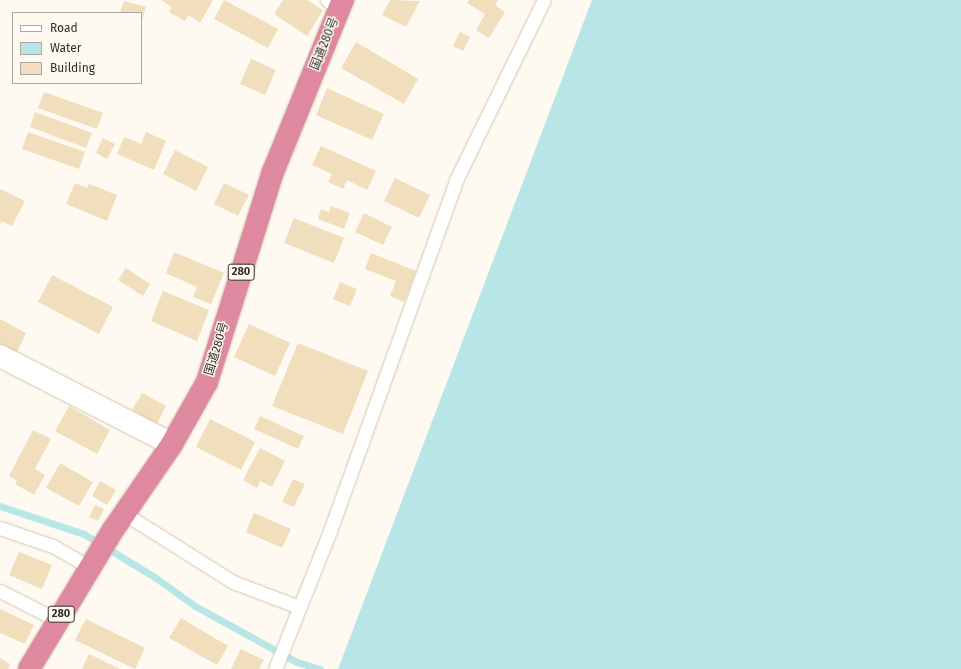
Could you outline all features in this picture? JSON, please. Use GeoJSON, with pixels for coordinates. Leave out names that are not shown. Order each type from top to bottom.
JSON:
{"type":"FeatureCollection","features":[{"type":"Feature","properties":{"kind":"highway","name":"国道280号"},"geometry":{"type":"LineString","coordinates":[[29,669],[57,620],[119,522],[172,444],[207,382],[273,172],[337,3]]}},
{"type":"Feature","properties":{"kind":"street"},"geometry":{"type":"LineString","coordinates":[[0,356],[172,444]]}},
{"type":"Feature","properties":{"kind":"lane"},"geometry":{"type":"LineString","coordinates":[[275,668],[330,531],[457,178],[544,0]]}},
{"type":"Feature","properties":{"kind":"lane"},"geometry":{"type":"LineString","coordinates":[[119,522],[233,582],[299,607]]}},
{"type":"Feature","properties":{"kind":"lane"},"geometry":{"type":"LineString","coordinates":[[0,528],[53,546],[93,564]]}},
{"type":"Feature","properties":{"kind":"lane"},"geometry":{"type":"LineString","coordinates":[[0,591],[57,620]]}},
{"type":"Feature","properties":{"kind":"water"},"geometry":{"type":"Polygon","coordinates":[[[592,0],[961,0],[961,669],[338,669],[592,0]]]}},
{"type":"Feature","properties":{"kind":"building"},"geometry":{"type":"Polygon","coordinates":[[[161,0],[213,0],[200,23],[188,15],[185,21],[169,12],[172,7],[161,0]]]}},
{"type":"Feature","properties":{"kind":"building"},"geometry":{"type":"Polygon","coordinates":[[[224,0],[278,29],[268,48],[214,19],[224,0]]]}},
{"type":"Feature","properties":{"kind":"building"},"geometry":{"type":"Polygon","coordinates":[[[283,0],[307,0],[323,10],[307,36],[274,14],[283,0]]]}},
{"type":"Feature","properties":{"kind":"building"},"geometry":{"type":"Polygon","coordinates":[[[390,0],[420,1],[406,27],[382,15],[390,0]]]}},
{"type":"Feature","properties":{"kind":"building"},"geometry":{"type":"Polygon","coordinates":[[[469,0],[498,0],[495,5],[505,12],[489,38],[476,30],[485,14],[467,3],[469,0]]]}},
{"type":"Feature","properties":{"kind":"building"},"geometry":{"type":"Polygon","coordinates":[[[124,1],[146,7],[142,20],[142,12],[120,12],[124,1]]]}},
{"type":"Feature","properties":{"kind":"building"},"geometry":{"type":"Polygon","coordinates":[[[460,32],[470,37],[463,51],[453,46],[460,32]]]}},
{"type":"Feature","properties":{"kind":"building"},"geometry":{"type":"Polygon","coordinates":[[[356,42],[418,79],[404,104],[341,68],[356,42]]]}},
{"type":"Feature","properties":{"kind":"building"},"geometry":{"type":"Polygon","coordinates":[[[251,59],[276,70],[265,95],[240,84],[251,59]]]}},
{"type":"Feature","properties":{"kind":"building"},"geometry":{"type":"Polygon","coordinates":[[[327,88],[384,114],[372,140],[316,115],[327,88]]]}},
{"type":"Feature","properties":{"kind":"building"},"geometry":{"type":"Polygon","coordinates":[[[44,92],[103,113],[97,129],[38,108],[44,92]]]}},
{"type":"Feature","properties":{"kind":"building"},"geometry":{"type":"Polygon","coordinates":[[[35,112],[92,133],[86,148],[30,127],[35,112]]]}},
{"type":"Feature","properties":{"kind":"building"},"geometry":{"type":"Polygon","coordinates":[[[28,132],[85,152],[79,169],[22,149],[28,132]]]}},
{"type":"Feature","properties":{"kind":"building"},"geometry":{"type":"Polygon","coordinates":[[[146,132],[166,141],[154,170],[117,154],[124,137],[141,144],[146,132]]]}},
{"type":"Feature","properties":{"kind":"building"},"geometry":{"type":"Polygon","coordinates":[[[103,138],[115,144],[107,159],[96,153],[103,138]]]}},
{"type":"Feature","properties":{"kind":"building"},"geometry":{"type":"Polygon","coordinates":[[[321,146],[376,171],[367,190],[347,180],[343,189],[328,182],[332,174],[312,165],[321,146]]]}},
{"type":"Feature","properties":{"kind":"building"},"geometry":{"type":"Polygon","coordinates":[[[175,150],[208,167],[196,191],[163,174],[175,150]]]}},
{"type":"Feature","properties":{"kind":"building"},"geometry":{"type":"Polygon","coordinates":[[[395,178],[430,195],[419,218],[384,201],[395,178]]]}},
{"type":"Feature","properties":{"kind":"building"},"geometry":{"type":"Polygon","coordinates":[[[75,183],[87,188],[89,184],[117,195],[107,221],[66,204],[75,183]]]}},
{"type":"Feature","properties":{"kind":"building"},"geometry":{"type":"Polygon","coordinates":[[[224,183],[249,195],[238,216],[214,204],[224,183]]]}},
{"type":"Feature","properties":{"kind":"building"},"geometry":{"type":"Polygon","coordinates":[[[0,189],[25,201],[12,226],[2,221],[0,225],[0,189]]]}},
{"type":"Feature","properties":{"kind":"building"},"geometry":{"type":"Polygon","coordinates":[[[331,206],[350,213],[344,229],[318,219],[321,209],[329,212],[331,206]]]}},
{"type":"Feature","properties":{"kind":"building"},"geometry":{"type":"Polygon","coordinates":[[[364,213],[392,227],[383,245],[355,232],[364,213]]]}},
{"type":"Feature","properties":{"kind":"building"},"geometry":{"type":"Polygon","coordinates":[[[294,218],[344,238],[334,263],[284,243],[294,218]]]}},
{"type":"Feature","properties":{"kind":"building"},"geometry":{"type":"Polygon","coordinates":[[[174,252],[224,273],[211,304],[193,297],[197,287],[166,273],[174,252]]]}},
{"type":"Feature","properties":{"kind":"building"},"geometry":{"type":"Polygon","coordinates":[[[371,253],[416,271],[404,302],[390,296],[396,281],[365,269],[371,253]]]}},
{"type":"Feature","properties":{"kind":"building"},"geometry":{"type":"Polygon","coordinates":[[[126,268],[150,284],[143,296],[118,280],[126,268]]]}},
{"type":"Feature","properties":{"kind":"building"},"geometry":{"type":"Polygon","coordinates":[[[52,275],[113,307],[99,334],[38,302],[52,275]]]}},
{"type":"Feature","properties":{"kind":"building"},"geometry":{"type":"Polygon","coordinates":[[[340,282],[357,289],[350,306],[333,299],[340,282]]]}},
{"type":"Feature","properties":{"kind":"building"},"geometry":{"type":"Polygon","coordinates":[[[163,291],[209,310],[197,341],[151,321],[163,291]]]}},
{"type":"Feature","properties":{"kind":"building"},"geometry":{"type":"Polygon","coordinates":[[[0,319],[26,333],[16,354],[0,346],[0,319]]]}},
{"type":"Feature","properties":{"kind":"building"},"geometry":{"type":"Polygon","coordinates":[[[249,324],[290,343],[275,376],[234,357],[249,324]]]}},
{"type":"Feature","properties":{"kind":"building"},"geometry":{"type":"Polygon","coordinates":[[[298,343],[368,371],[343,434],[272,406],[298,343]]]}},
{"type":"Feature","properties":{"kind":"building"},"geometry":{"type":"Polygon","coordinates":[[[142,393],[166,406],[157,424],[132,410],[142,393]]]}},
{"type":"Feature","properties":{"kind":"building"},"geometry":{"type":"Polygon","coordinates":[[[69,406],[110,430],[97,454],[55,431],[69,406]]]}},
{"type":"Feature","properties":{"kind":"building"},"geometry":{"type":"Polygon","coordinates":[[[260,416],[304,436],[298,449],[254,429],[260,416]]]}},
{"type":"Feature","properties":{"kind":"building"},"geometry":{"type":"Polygon","coordinates":[[[210,419],[255,442],[241,470],[196,447],[210,419]]]}},
{"type":"Feature","properties":{"kind":"building"},"geometry":{"type":"Polygon","coordinates":[[[33,430],[51,439],[35,469],[45,475],[34,495],[15,484],[17,481],[9,476],[33,430]]]}},
{"type":"Feature","properties":{"kind":"building"},"geometry":{"type":"Polygon","coordinates":[[[260,448],[285,461],[272,487],[260,481],[257,488],[243,480],[260,448]]]}},
{"type":"Feature","properties":{"kind":"building"},"geometry":{"type":"Polygon","coordinates":[[[60,463],[93,482],[79,506],[46,488],[60,463]]]}},
{"type":"Feature","properties":{"kind":"building"},"geometry":{"type":"Polygon","coordinates":[[[293,479],[305,484],[294,507],[282,502],[293,479]]]}},
{"type":"Feature","properties":{"kind":"building"},"geometry":{"type":"Polygon","coordinates":[[[100,481],[116,490],[107,505],[92,496],[100,481]]]}},
{"type":"Feature","properties":{"kind":"building"},"geometry":{"type":"Polygon","coordinates":[[[95,505],[104,509],[98,521],[89,517],[95,505]]]}},
{"type":"Feature","properties":{"kind":"building"},"geometry":{"type":"Polygon","coordinates":[[[254,513],[291,529],[282,548],[246,532],[254,513]]]}},
{"type":"Feature","properties":{"kind":"building"},"geometry":{"type":"Polygon","coordinates":[[[19,552],[52,565],[42,589],[9,575],[19,552]]]}},
{"type":"Feature","properties":{"kind":"building"},"geometry":{"type":"Polygon","coordinates":[[[0,609],[34,625],[25,644],[0,633],[0,609]]]}},
{"type":"Feature","properties":{"kind":"building"},"geometry":{"type":"Polygon","coordinates":[[[181,618],[228,646],[217,665],[169,638],[181,618]]]}},
{"type":"Feature","properties":{"kind":"building"},"geometry":{"type":"Polygon","coordinates":[[[86,619],[145,648],[135,669],[75,640],[86,619]]]}},
{"type":"Feature","properties":{"kind":"building"},"geometry":{"type":"Polygon","coordinates":[[[241,649],[264,660],[259,669],[231,669],[241,649]]]}},
{"type":"Feature","properties":{"kind":"building"},"geometry":{"type":"Polygon","coordinates":[[[89,654],[120,669],[82,669],[89,654]]]}},
{"type":"Feature","properties":{"kind":"building"},"geometry":{"type":"Polygon","coordinates":[[[0,658],[10,664],[8,669],[0,669],[0,658]]]}},
{"type":"Feature","properties":{"kind":"waterway"},"geometry":{"type":"LineString","coordinates":[[0,506],[84,534],[156,578],[195,606],[297,662],[320,669]]}}]}
